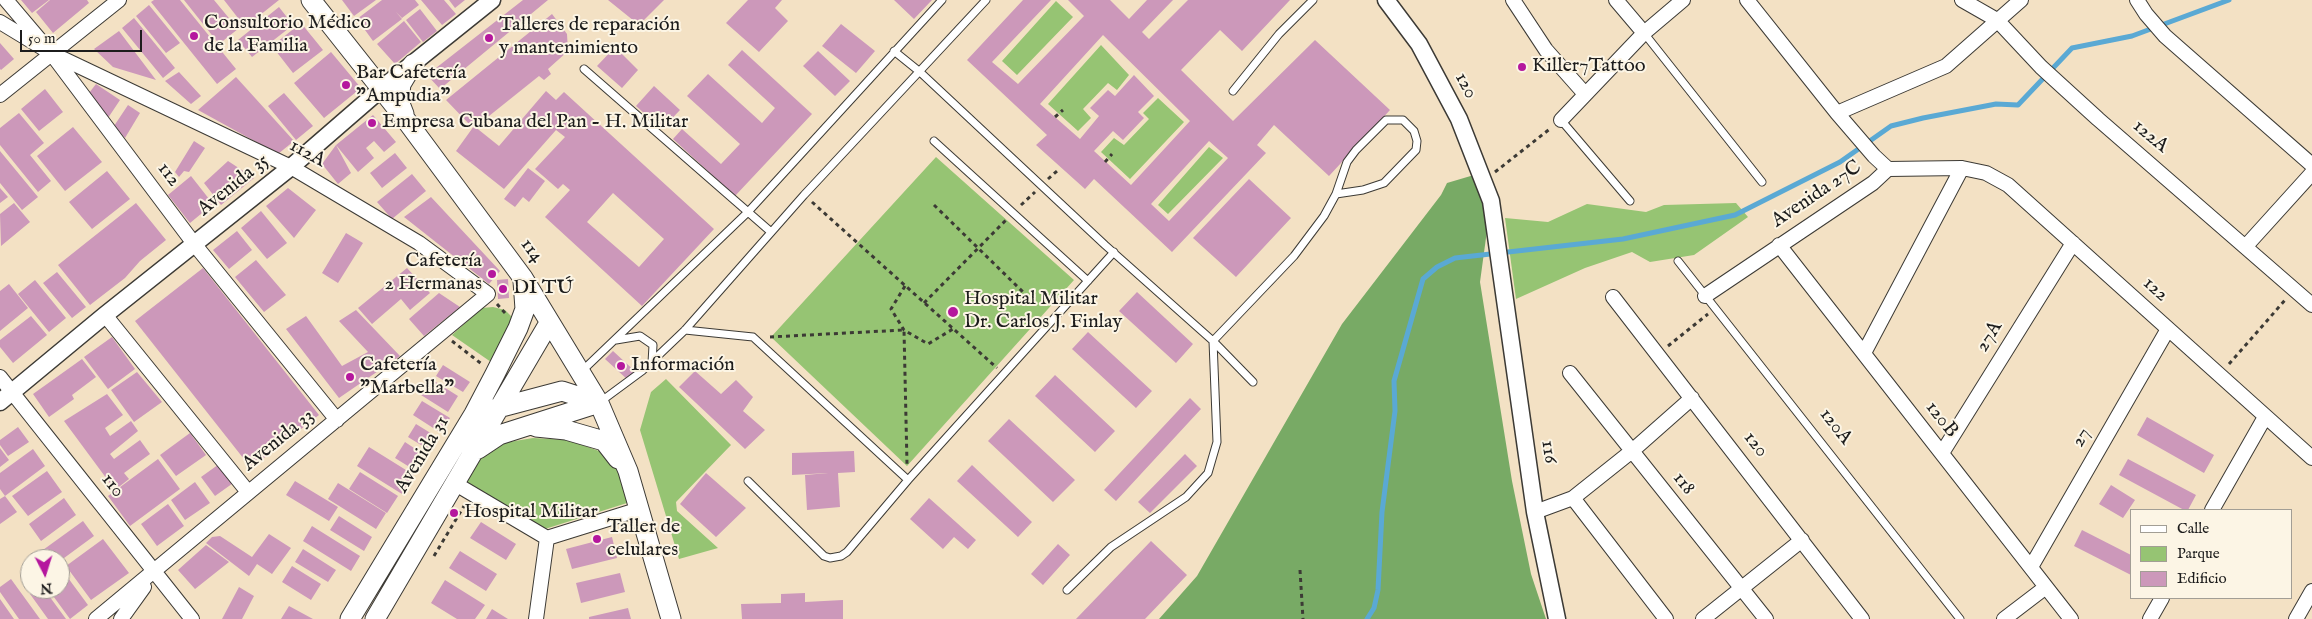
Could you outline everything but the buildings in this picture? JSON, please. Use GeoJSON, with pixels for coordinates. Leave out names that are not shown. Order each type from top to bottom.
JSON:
{"type":"FeatureCollection","features":[{"type":"Feature","properties":{"kind":"main road","name":"114"},"geometry":{"type":"LineString","coordinates":[[311,0],[406,120],[523,278],[600,403],[628,471],[671,619]]}},
{"type":"Feature","properties":{"kind":"main road"},"geometry":{"type":"LineString","coordinates":[[406,120],[399,101],[401,84],[413,64]]}},
{"type":"Feature","properties":{"kind":"main road","name":"Avenida 31"},"geometry":{"type":"LineString","coordinates":[[350,619],[474,414],[495,374],[518,328],[525,309],[523,278]]}},
{"type":"Feature","properties":{"kind":"main road","name":"Avenida 31"},"geometry":{"type":"LineString","coordinates":[[375,619],[549,323]]}},
{"type":"Feature","properties":{"kind":"main road"},"geometry":{"type":"LineString","coordinates":[[474,414],[562,391],[581,372]]}},
{"type":"Feature","properties":{"kind":"main road"},"geometry":{"type":"LineString","coordinates":[[562,391],[600,403]]}},
{"type":"Feature","properties":{"kind":"main road"},"geometry":{"type":"LineString","coordinates":[[475,451],[499,435],[600,403]]}},
{"type":"Feature","properties":{"kind":"main road"},"geometry":{"type":"LineString","coordinates":[[527,427],[566,430],[604,441],[628,471]]}},
{"type":"Feature","properties":{"kind":"street","name":"112"},"geometry":{"type":"LineString","coordinates":[[6,0],[51,53],[195,245],[337,420]]}},
{"type":"Feature","properties":{"kind":"street"},"geometry":{"type":"LineString","coordinates":[[0,95],[119,0]]}},
{"type":"Feature","properties":{"kind":"street","name":"Avenida 35"},"geometry":{"type":"LineString","coordinates":[[6,397],[105,315],[291,167],[381,88],[492,0]]}},
{"type":"Feature","properties":{"kind":"street","name":"120"},"geometry":{"type":"LineString","coordinates":[[1386,0],[1419,44],[1459,119],[1491,200]]}},
{"type":"Feature","properties":{"kind":"street"},"geometry":{"type":"LineString","coordinates":[[1513,0],[1546,50],[1585,94]]}},
{"type":"Feature","properties":{"kind":"street"},"geometry":{"type":"LineString","coordinates":[[1616,0],[1644,33]]}},
{"type":"Feature","properties":{"kind":"street"},"geometry":{"type":"LineString","coordinates":[[1561,120],[1644,33],[1683,0]]}},
{"type":"Feature","properties":{"kind":"street"},"geometry":{"type":"LineString","coordinates":[[1747,0],[1837,113],[1874,156],[1888,168]]}},
{"type":"Feature","properties":{"kind":"street","name":"122A"},"geometry":{"type":"LineString","coordinates":[[1962,0],[1997,20],[2041,67],[2098,119],[2312,305]]}},
{"type":"Feature","properties":{"kind":"street"},"geometry":{"type":"LineString","coordinates":[[1837,113],[1946,66],[2021,0]]}},
{"type":"Feature","properties":{"kind":"street"},"geometry":{"type":"LineString","coordinates":[[2137,0],[2165,36],[2312,164]]}},
{"type":"Feature","properties":{"kind":"street","name":"112A"},"geometry":{"type":"LineString","coordinates":[[0,22],[51,53],[291,167],[419,242],[488,294]]}},
{"type":"Feature","properties":{"kind":"street","name":"Avenida 27C"},"geometry":{"type":"LineString","coordinates":[[1705,296],[1872,183],[1888,168],[1962,168]]}},
{"type":"Feature","properties":{"kind":"street"},"geometry":{"type":"LineString","coordinates":[[1864,353],[1962,168]]}},
{"type":"Feature","properties":{"kind":"street","name":"122"},"geometry":{"type":"LineString","coordinates":[[1962,168],[1986,172],[2008,184],[2312,458]]}},
{"type":"Feature","properties":{"kind":"street"},"geometry":{"type":"LineString","coordinates":[[2246,246],[2312,173]]}},
{"type":"Feature","properties":{"kind":"street","name":"116"},"geometry":{"type":"LineString","coordinates":[[1491,200],[1535,512],[1557,619]]}},
{"type":"Feature","properties":{"kind":"street","name":"27A"},"geometry":{"type":"LineString","coordinates":[[1942,453],[2073,243]]}},
{"type":"Feature","properties":{"kind":"street","name":"120B"},"geometry":{"type":"LineString","coordinates":[[1779,245],[2071,619]]}},
{"type":"Feature","properties":{"kind":"street","name":"Avenida 33"},"geometry":{"type":"LineString","coordinates":[[96,619],[488,294]]}},
{"type":"Feature","properties":{"kind":"street","name":"120"},"geometry":{"type":"LineString","coordinates":[[1613,297],[1862,619]]}},
{"type":"Feature","properties":{"kind":"street"},"geometry":{"type":"LineString","coordinates":[[105,315],[248,492]]}},
{"type":"Feature","properties":{"kind":"street","name":"27"},"geometry":{"type":"LineString","coordinates":[[2031,567],[2168,329]]}},
{"type":"Feature","properties":{"kind":"street","name":"118"},"geometry":{"type":"LineString","coordinates":[[1570,373],[1766,619]]}},
{"type":"Feature","properties":{"kind":"street","name":"110"},"geometry":{"type":"LineString","coordinates":[[0,377],[6,397],[192,619]]}},
{"type":"Feature","properties":{"kind":"street"},"geometry":{"type":"LineString","coordinates":[[1535,512],[1573,498],[1632,451],[1692,398]]}},
{"type":"Feature","properties":{"kind":"street"},"geometry":{"type":"LineString","coordinates":[[2213,509],[2265,417]]}},
{"type":"Feature","properties":{"kind":"street"},"geometry":{"type":"LineString","coordinates":[[454,483],[547,538],[640,509]]}},
{"type":"Feature","properties":{"kind":"street"},"geometry":{"type":"LineString","coordinates":[[1573,498],[1666,619]]}},
{"type":"Feature","properties":{"kind":"street"},"geometry":{"type":"LineString","coordinates":[[536,619],[547,538]]}},
{"type":"Feature","properties":{"kind":"street"},"geometry":{"type":"LineString","coordinates":[[1703,619],[1802,540]]}},
{"type":"Feature","properties":{"kind":"street"},"geometry":{"type":"LineString","coordinates":[[121,619],[154,572]]}},
{"type":"Feature","properties":{"kind":"street"},"geometry":{"type":"LineString","coordinates":[[2004,619],[2046,586]]}},
{"type":"Feature","properties":{"kind":"street"},"geometry":{"type":"LineString","coordinates":[[2296,619],[2312,591]]}},
{"type":"Feature","properties":{"kind":"street"},"geometry":{"type":"LineString","coordinates":[[2150,619],[2161,599]]}},
{"type":"Feature","properties":{"kind":"lane"},"geometry":{"type":"LineString","coordinates":[[581,372],[748,212],[942,0]]}},
{"type":"Feature","properties":{"kind":"lane"},"geometry":{"type":"LineString","coordinates":[[600,403],[652,363],[685,330],[804,195],[986,0]]}},
{"type":"Feature","properties":{"kind":"lane"},"geometry":{"type":"LineString","coordinates":[[1233,91],[1279,34],[1313,0]]}},
{"type":"Feature","properties":{"kind":"lane"},"geometry":{"type":"LineString","coordinates":[[1644,33],[1762,182]]}},
{"type":"Feature","properties":{"kind":"lane"},"geometry":{"type":"LineString","coordinates":[[894,51],[920,72],[1213,341],[1253,382]]}},
{"type":"Feature","properties":{"kind":"lane"},"geometry":{"type":"LineString","coordinates":[[584,70],[771,232]]}},
{"type":"Feature","properties":{"kind":"lane"},"geometry":{"type":"LineString","coordinates":[[1067,590],[1111,547],[1186,497],[1208,473],[1216,442],[1213,341],[1294,256],[1324,216],[1336,194],[1347,162],[1356,150],[1386,120],[1403,120],[1414,131],[1417,141],[1416,150],[1384,183],[1363,190],[1336,194]]}},
{"type":"Feature","properties":{"kind":"lane"},"geometry":{"type":"LineString","coordinates":[[1561,120],[1630,201]]}},
{"type":"Feature","properties":{"kind":"lane"},"geometry":{"type":"LineString","coordinates":[[934,141],[1088,280]]}},
{"type":"Feature","properties":{"kind":"lane"},"geometry":{"type":"LineString","coordinates":[[748,481],[824,556],[830,558],[841,556],[847,552],[1002,373],[1114,252]]}},
{"type":"Feature","properties":{"kind":"lane","name":"120A"},"geometry":{"type":"LineString","coordinates":[[1678,261],[1960,619]]}},
{"type":"Feature","properties":{"kind":"lane"},"geometry":{"type":"LineString","coordinates":[[685,330],[753,337],[908,480]]}},
{"type":"Feature","properties":{"kind":"lane"},"geometry":{"type":"LineString","coordinates":[[615,340],[640,336],[653,345],[652,363]]}},
{"type":"Feature","properties":{"kind":"path"},"geometry":{"type":"LineString","coordinates":[[1055,117],[1063,110]]}},
{"type":"Feature","properties":{"kind":"path"},"geometry":{"type":"LineString","coordinates":[[1484,180],[1561,120]]}},
{"type":"Feature","properties":{"kind":"path"},"geometry":{"type":"LineString","coordinates":[[1105,162],[1112,154]]}},
{"type":"Feature","properties":{"kind":"path"},"geometry":{"type":"LineString","coordinates":[[924,303],[1042,184]]}},
{"type":"Feature","properties":{"kind":"path"},"geometry":{"type":"LineString","coordinates":[[804,195],[1002,373]]}},
{"type":"Feature","properties":{"kind":"path"},"geometry":{"type":"LineString","coordinates":[[934,205],[1023,292]]}},
{"type":"Feature","properties":{"kind":"path"},"geometry":{"type":"LineString","coordinates":[[905,286],[891,309],[904,330],[928,344],[953,329]]}},
{"type":"Feature","properties":{"kind":"path"},"geometry":{"type":"LineString","coordinates":[[2219,376],[2294,290]]}},
{"type":"Feature","properties":{"kind":"path"},"geometry":{"type":"LineString","coordinates":[[488,294],[518,328]]}},
{"type":"Feature","properties":{"kind":"path"},"geometry":{"type":"LineString","coordinates":[[1658,355],[1716,308]]}},
{"type":"Feature","properties":{"kind":"path"},"geometry":{"type":"LineString","coordinates":[[753,337],[904,330]]}},
{"type":"Feature","properties":{"kind":"path"},"geometry":{"type":"LineString","coordinates":[[904,330],[908,480]]}},
{"type":"Feature","properties":{"kind":"path"},"geometry":{"type":"LineString","coordinates":[[442,332],[495,374]]}},
{"type":"Feature","properties":{"kind":"path"},"geometry":{"type":"LineString","coordinates":[[1300,570],[1303,619]]}},
{"type":"Feature","properties":{"kind":"green space"},"geometry":{"type":"Polygon","coordinates":[[[1056,1],[1073,17],[1017,75],[1002,61],[1056,1]]]}},
{"type":"Feature","properties":{"kind":"green space"},"geometry":{"type":"Polygon","coordinates":[[[1101,45],[1129,75],[1117,90],[1108,83],[1083,109],[1091,118],[1078,131],[1048,104],[1101,45]]]}},
{"type":"Feature","properties":{"kind":"green space"},"geometry":{"type":"Polygon","coordinates":[[[1158,98],[1184,122],[1130,179],[1101,152],[1114,138],[1124,145],[1149,119],[1143,113],[1158,98]]]}},
{"type":"Feature","properties":{"kind":"green space"},"geometry":{"type":"Polygon","coordinates":[[[1209,147],[1223,158],[1168,214],[1158,205],[1209,147]]]}},
{"type":"Feature","properties":{"kind":"green space"},"geometry":{"type":"Polygon","coordinates":[[[936,157],[1074,280],[907,466],[771,337],[936,157]]]}},
{"type":"Feature","properties":{"kind":"green space"},"geometry":{"type":"Polygon","coordinates":[[[1474,175],[1491,201],[1480,282],[1512,481],[1531,574],[1546,619],[1159,619],[1197,576],[1342,324],[1441,195],[1447,183],[1474,175]]]}},
{"type":"Feature","properties":{"kind":"green space"},"geometry":{"type":"Polygon","coordinates":[[[1736,203],[1748,217],[1694,255],[1650,262],[1632,252],[1585,268],[1516,299],[1505,218],[1548,222],[1587,204],[1646,212],[1664,205],[1736,203]]]}},
{"type":"Feature","properties":{"kind":"green space"},"geometry":{"type":"Polygon","coordinates":[[[493,307],[505,310],[511,316],[512,327],[491,362],[452,335],[482,308],[493,307]]]}},
{"type":"Feature","properties":{"kind":"green space"},"geometry":{"type":"Polygon","coordinates":[[[666,379],[731,445],[676,502],[677,511],[718,548],[679,559],[640,430],[651,392],[666,379]]]}},
{"type":"Feature","properties":{"kind":"green space"},"geometry":{"type":"Polygon","coordinates":[[[533,438],[569,440],[599,451],[619,472],[627,503],[545,529],[466,482],[480,457],[503,443],[533,438]]]}},
{"type":"Feature","properties":{"kind":"waterway"},"geometry":{"type":"LineString","coordinates":[[1367,619],[1374,608],[1378,590],[1382,512],[1395,411],[1394,381],[1423,279],[1437,267],[1455,258],[1623,239],[1735,215],[1840,162],[1891,126],[1996,104],[2018,105],[2072,48],[2132,36],[2229,0]]}},
{"type":"Feature","properties":{"kind":"place","name":"Consultorio Médico de la Familia"},"geometry":{"type":"Point","coordinates":[194,36]}},
{"type":"Feature","properties":{"kind":"place","name":"Talleres de reparación y mantenimiento"},"geometry":{"type":"Point","coordinates":[489,38]}},
{"type":"Feature","properties":{"kind":"place","name":"Killer7Tattoo"},"geometry":{"type":"Point","coordinates":[1522,67]}},
{"type":"Feature","properties":{"kind":"place","name":"Bar Cafetería \"Ampudia\""},"geometry":{"type":"Point","coordinates":[346,85]}},
{"type":"Feature","properties":{"kind":"place","name":"Empresa Cubana del Pan - H. Militar"},"geometry":{"type":"Point","coordinates":[372,123]}},
{"type":"Feature","properties":{"kind":"place","name":"Cafetería 2 Hermanas"},"geometry":{"type":"Point","coordinates":[492,274]}},
{"type":"Feature","properties":{"kind":"place","name":"DI TÚ"},"geometry":{"type":"Point","coordinates":[503,289]}},
{"type":"Feature","properties":{"kind":"place","name":"Hospital Militar Dr. Carlos J. Finlay"},"geometry":{"type":"Point","coordinates":[953,312]}},
{"type":"Feature","properties":{"kind":"place","name":"Información"},"geometry":{"type":"Point","coordinates":[621,366]}},
{"type":"Feature","properties":{"kind":"place","name":"Cafetería \"Marbella\""},"geometry":{"type":"Point","coordinates":[350,377]}},
{"type":"Feature","properties":{"kind":"place","name":"Hospital Militar"},"geometry":{"type":"Point","coordinates":[454,513]}},
{"type":"Feature","properties":{"kind":"place","name":"Taller de celulares"},"geometry":{"type":"Point","coordinates":[597,539]}}]}
